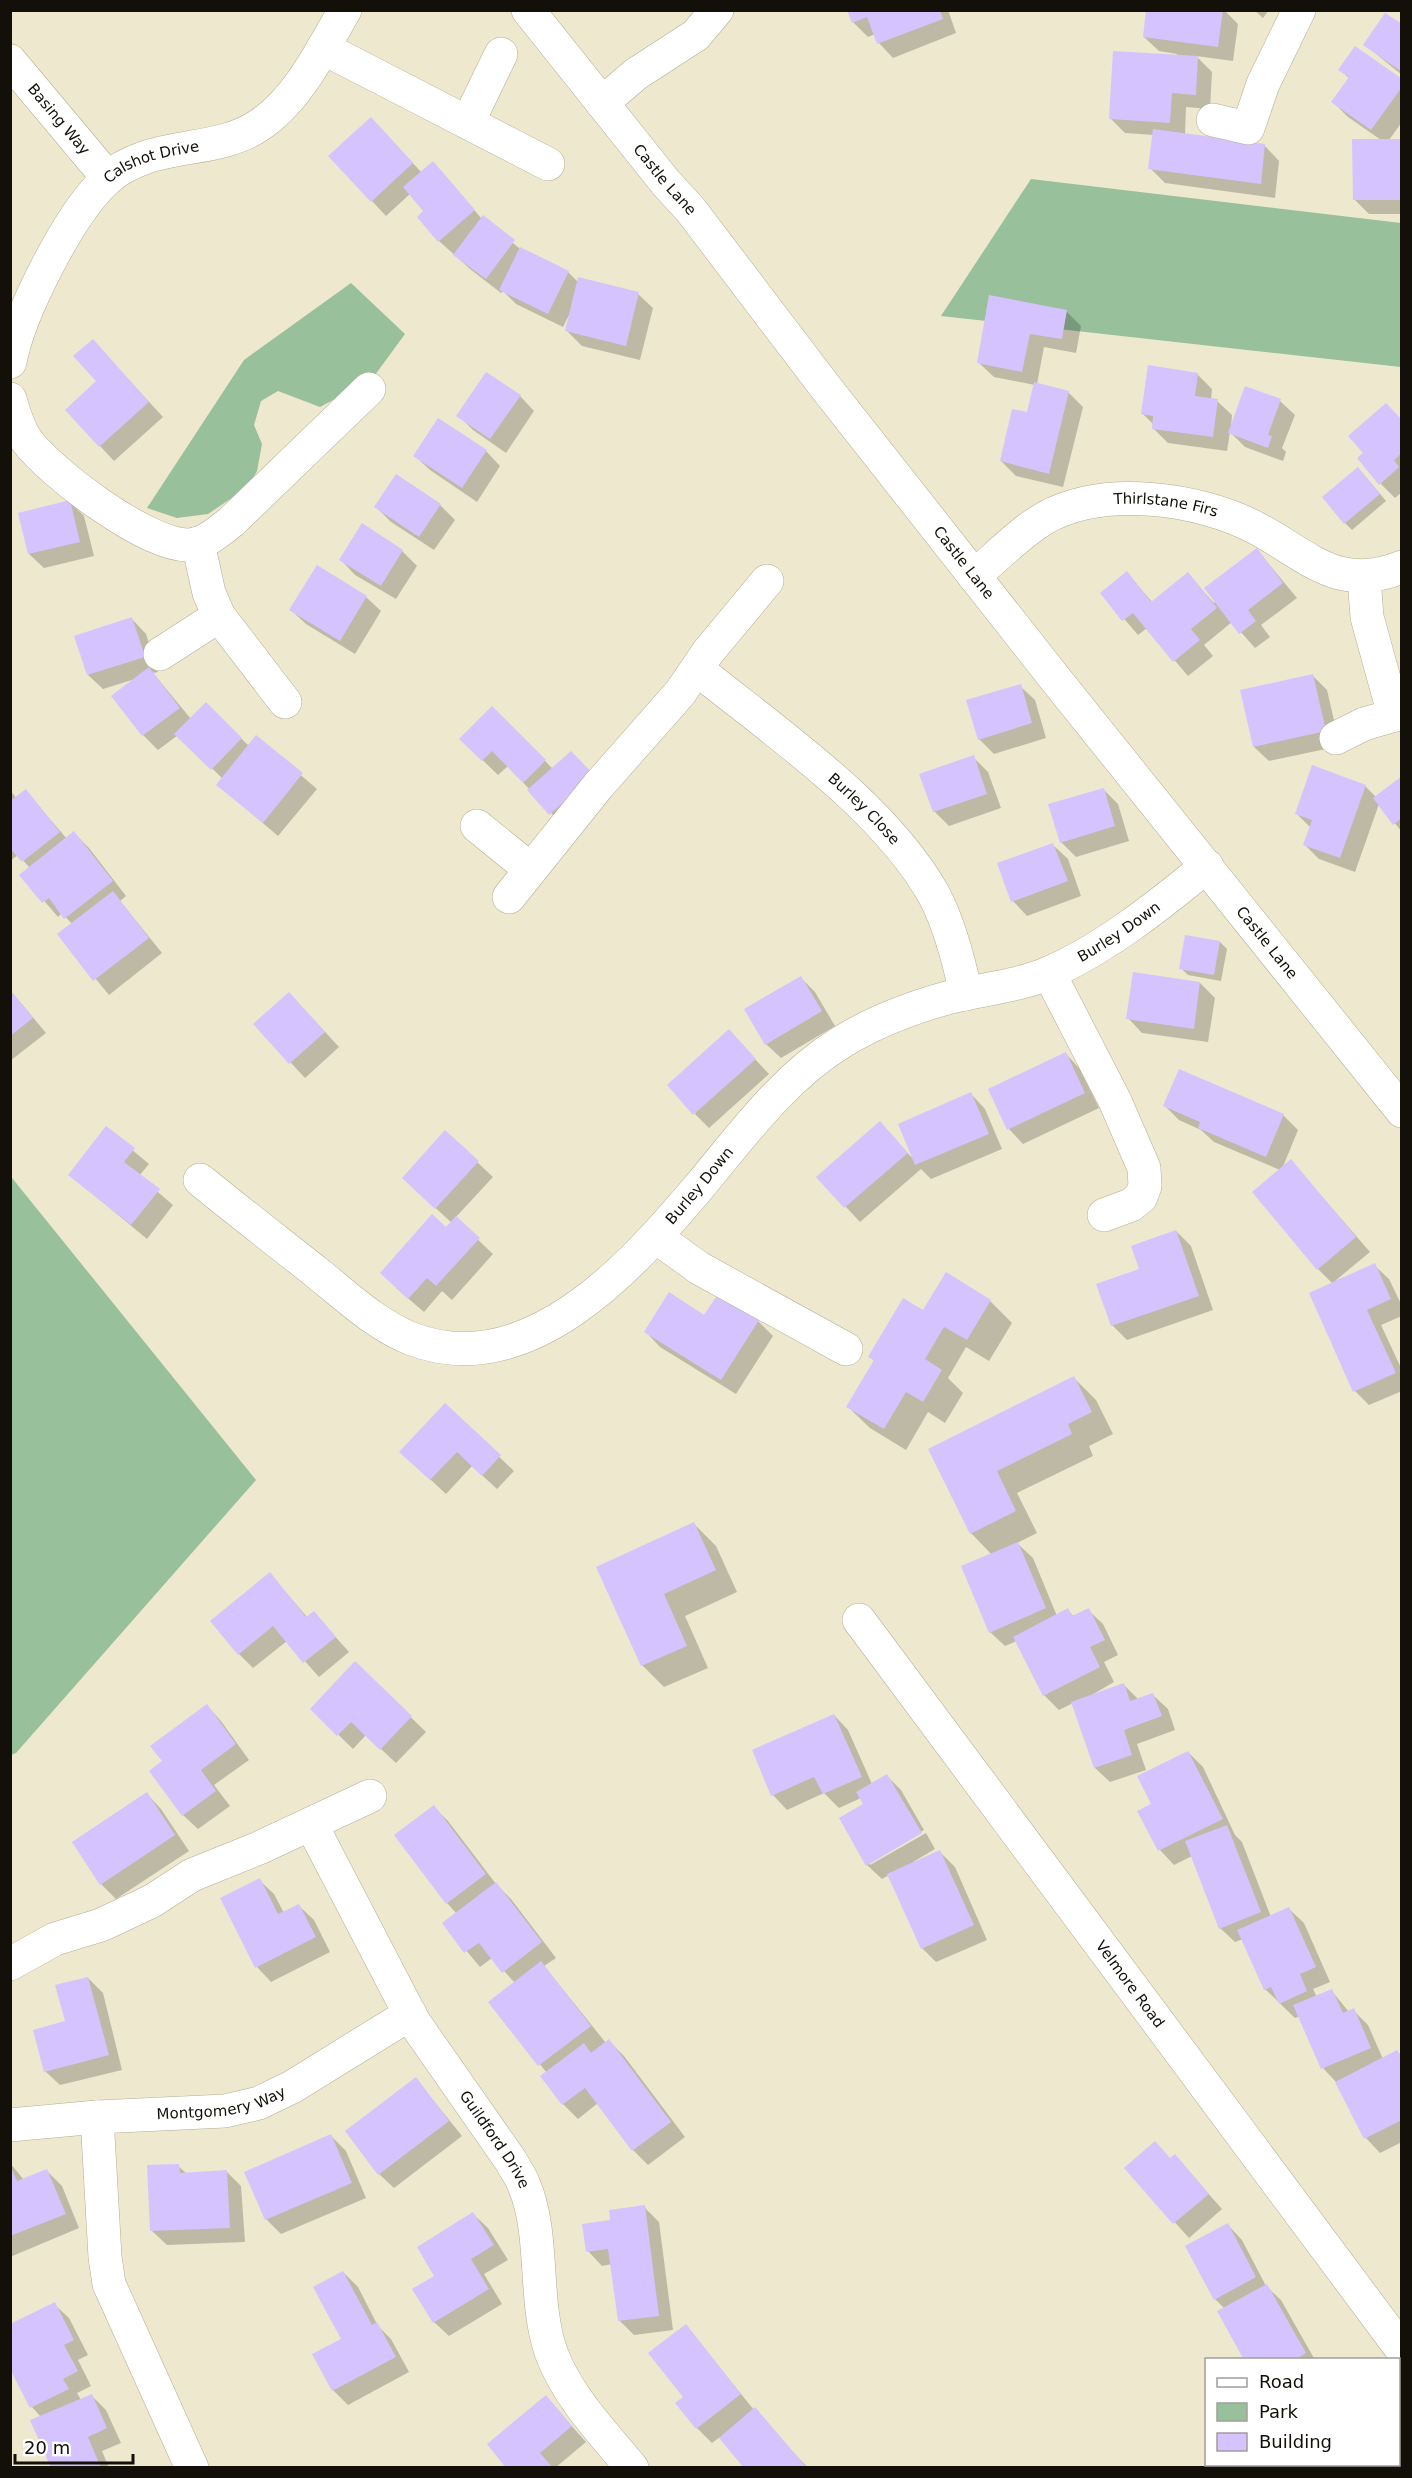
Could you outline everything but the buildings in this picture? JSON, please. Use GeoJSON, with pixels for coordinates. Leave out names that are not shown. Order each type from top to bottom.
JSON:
{"type":"FeatureCollection","features":[{"type":"Feature","properties":{"kind":"street","name":"Calshot Drive"},"geometry":{"type":"LineString","coordinates":[[10,362],[19,331],[59,247],[87,200],[123,166],[142,158],[236,137],[258,126],[294,91],[345,10]]}},
{"type":"Feature","properties":{"kind":"street","name":"Castle Lane"},"geometry":{"type":"LineString","coordinates":[[528,10],[690,209],[974,576],[1401,1111]]}},
{"type":"Feature","properties":{"kind":"street"},"geometry":{"type":"LineString","coordinates":[[602,103],[636,74],[696,35],[717,10]]}},
{"type":"Feature","properties":{"kind":"street"},"geometry":{"type":"LineString","coordinates":[[1213,120],[1248,128],[1263,84],[1299,10]]}},
{"type":"Feature","properties":{"kind":"street"},"geometry":{"type":"LineString","coordinates":[[323,48],[548,164]]}},
{"type":"Feature","properties":{"kind":"street"},"geometry":{"type":"LineString","coordinates":[[468,122],[501,54]]}},
{"type":"Feature","properties":{"kind":"street","name":"Basing Way"},"geometry":{"type":"LineString","coordinates":[[10,61],[108,178]]}},
{"type":"Feature","properties":{"kind":"street"},"geometry":{"type":"LineString","coordinates":[[14,420],[40,457],[111,511],[167,540],[188,545],[198,543],[217,533],[250,506],[369,389]]}},
{"type":"Feature","properties":{"kind":"street","name":"Thirlstane Firs"},"geometry":{"type":"LineString","coordinates":[[974,576],[1046,518],[1088,505],[1141,499],[1198,505],[1256,528],[1324,568],[1364,578]]}},
{"type":"Feature","properties":{"kind":"street"},"geometry":{"type":"LineString","coordinates":[[198,543],[209,593],[219,616],[285,702]]}},
{"type":"Feature","properties":{"kind":"street"},"geometry":{"type":"LineString","coordinates":[[1336,738],[1364,724],[1398,714],[1367,617],[1364,578],[1401,567]]}},
{"type":"Feature","properties":{"kind":"street"},"geometry":{"type":"LineString","coordinates":[[508,897],[680,693],[767,581]]}},
{"type":"Feature","properties":{"kind":"street"},"geometry":{"type":"LineString","coordinates":[[160,654],[219,616]]}},
{"type":"Feature","properties":{"kind":"street","name":"Burley Close"},"geometry":{"type":"LineString","coordinates":[[697,669],[850,795],[912,861],[934,896],[952,939],[966,994]]}},
{"type":"Feature","properties":{"kind":"street"},"geometry":{"type":"LineString","coordinates":[[477,826],[530,869]]}},
{"type":"Feature","properties":{"kind":"street","name":"Burley Down"},"geometry":{"type":"LineString","coordinates":[[200,1180],[387,1326],[410,1338],[457,1348],[507,1342],[532,1333],[600,1289],[656,1237],[770,1104],[817,1059],[867,1029],[931,1004],[1049,973],[1141,918],[1207,866]]}},
{"type":"Feature","properties":{"kind":"street"},"geometry":{"type":"LineString","coordinates":[[1049,973],[1115,1101],[1144,1168],[1145,1186],[1141,1197],[1131,1205],[1104,1215]]}},
{"type":"Feature","properties":{"kind":"street"},"geometry":{"type":"LineString","coordinates":[[656,1237],[699,1268],[846,1349]]}},
{"type":"Feature","properties":{"kind":"street","name":"Velmore Road"},"geometry":{"type":"LineString","coordinates":[[859,1620],[1401,2350]]}},
{"type":"Feature","properties":{"kind":"street"},"geometry":{"type":"LineString","coordinates":[[10,1964],[55,1939],[101,1925],[152,1901],[192,1875],[260,1848],[370,1796]]}},
{"type":"Feature","properties":{"kind":"street","name":"Guildford Drive"},"geometry":{"type":"LineString","coordinates":[[311,1824],[410,2014],[525,2185],[531,2210],[544,2321],[551,2351],[576,2398],[632,2468]]}},
{"type":"Feature","properties":{"kind":"street","name":"Montgomery Way"},"geometry":{"type":"LineString","coordinates":[[10,2125],[97,2117],[225,2111],[259,2103],[292,2087],[410,2014]]}},
{"type":"Feature","properties":{"kind":"street"},"geometry":{"type":"LineString","coordinates":[[97,2117],[105,2257],[109,2284],[192,2468]]}},
{"type":"Feature","properties":{"kind":"green space"},"geometry":{"type":"Polygon","coordinates":[[[1031,179],[1401,223],[1401,367],[941,316],[1031,179]]]}},
{"type":"Feature","properties":{"kind":"green space"},"geometry":{"type":"Polygon","coordinates":[[[351,283],[405,334],[372,379],[320,407],[278,391],[261,401],[254,425],[262,444],[257,471],[248,487],[208,514],[177,518],[147,508],[244,360],[351,283]]]}},
{"type":"Feature","properties":{"kind":"green space"},"geometry":{"type":"Polygon","coordinates":[[[12,1178],[256,1480],[16,1753],[11,1755],[12,1178]]]}}]}
